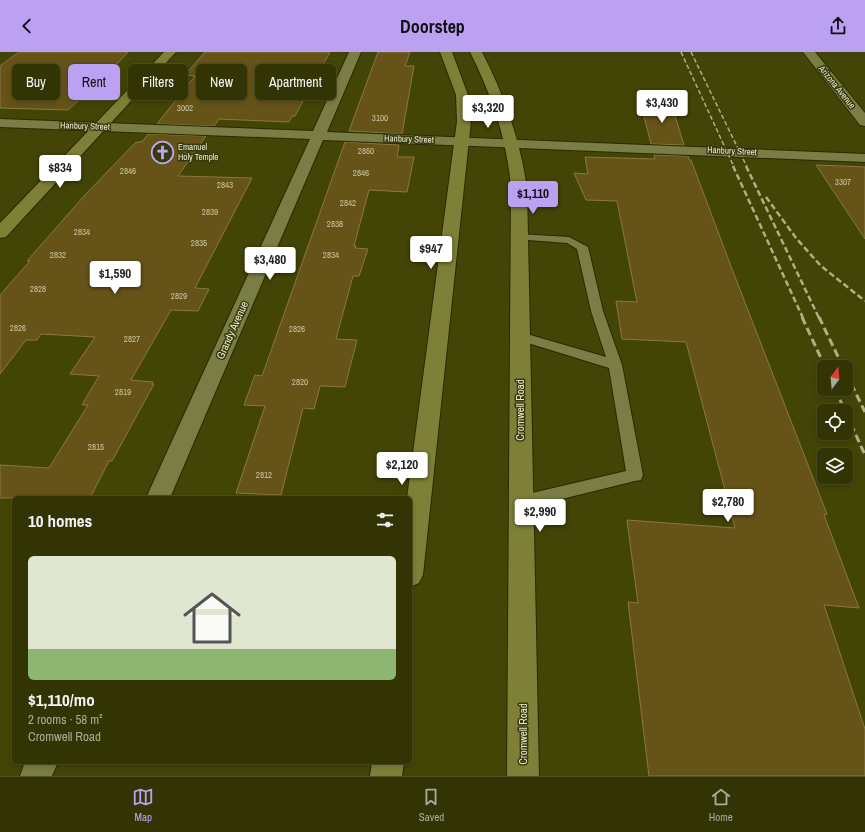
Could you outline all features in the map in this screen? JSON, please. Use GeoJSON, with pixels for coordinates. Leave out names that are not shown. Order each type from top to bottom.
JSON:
{"type":"FeatureCollection","features":[{"type":"Feature","properties":{"kind":"street"},"geometry":{"type":"LineString","coordinates":[[0,232],[170,52]]}},
{"type":"Feature","properties":{"kind":"street","name":"Grandy Avenue"},"geometry":{"type":"LineString","coordinates":[[159,496],[355,52]]}},
{"type":"Feature","properties":{"kind":"street"},"geometry":{"type":"LineString","coordinates":[[412,558],[464,121],[462,95],[446,52]]}},
{"type":"Feature","properties":{"kind":"street","name":"Cromwell Road"},"geometry":{"type":"LineString","coordinates":[[476,52],[498,95],[513,143],[519,188],[523,776]]}},
{"type":"Feature","properties":{"kind":"street","name":"Arizona Avenue"},"geometry":{"type":"LineString","coordinates":[[809,52],[865,122]]}},
{"type":"Feature","properties":{"kind":"street","name":"Hanbury Street"},"geometry":{"type":"LineString","coordinates":[[0,123],[732,151],[865,158]]}},
{"type":"Feature","properties":{"kind":"street"},"geometry":{"type":"LineString","coordinates":[[36,776],[41,764]]}},
{"type":"Feature","properties":{"kind":"street"},"geometry":{"type":"LineString","coordinates":[[386,776],[388,764]]}},
{"type":"Feature","properties":{"kind":"lane"},"geometry":{"type":"LineString","coordinates":[[519,237],[569,240],[582,247],[597,311],[615,364],[635,475],[521,502]]}},
{"type":"Feature","properties":{"kind":"lane"},"geometry":{"type":"LineString","coordinates":[[520,336],[615,364]]}},
{"type":"Feature","properties":{"kind":"building"},"geometry":{"type":"Polygon","coordinates":[[[19,52],[128,52],[117,64],[68,64],[68,100],[79,100],[68,110],[0,108],[0,66],[19,52]]]}},
{"type":"Feature","properties":{"kind":"building"},"geometry":{"type":"Polygon","coordinates":[[[205,52],[330,52],[323,64],[255,64],[255,100],[304,100],[295,116],[292,116],[289,122],[219,119],[214,126],[157,124],[176,100],[188,100],[188,85],[195,76],[188,75],[188,72],[205,52]]]}},
{"type":"Feature","properties":{"kind":"building"},"geometry":{"type":"Polygon","coordinates":[[[378,52],[410,52],[405,66],[414,66],[402,134],[349,131],[378,52]]]}},
{"type":"Feature","properties":{"kind":"building"},"geometry":{"type":"Polygon","coordinates":[[[640,101],[671,103],[684,145],[651,144],[640,101]]]}},
{"type":"Feature","properties":{"kind":"building"},"geometry":{"type":"Polygon","coordinates":[[[148,134],[206,136],[178,176],[252,178],[195,288],[209,289],[198,311],[171,310],[131,380],[153,382],[152,384],[154,384],[112,461],[109,461],[91,496],[12,496],[12,498],[0,498],[0,465],[49,468],[88,405],[82,405],[99,376],[70,374],[95,337],[41,334],[37,340],[26,340],[0,374],[0,295],[30,261],[27,261],[85,195],[135,143],[143,141],[148,134]]]}},
{"type":"Feature","properties":{"kind":"building"},"geometry":{"type":"Polygon","coordinates":[[[345,142],[399,145],[397,157],[414,157],[407,192],[369,190],[354,246],[356,246],[355,248],[368,249],[359,276],[353,276],[336,339],[357,340],[345,387],[320,386],[314,409],[303,408],[281,495],[236,493],[265,406],[244,405],[255,375],[262,376],[345,142]]]}},
{"type":"Feature","properties":{"kind":"building"},"geometry":{"type":"Polygon","coordinates":[[[654,155],[688,156],[689,160],[691,160],[827,514],[824,515],[859,608],[824,605],[865,729],[865,776],[649,776],[628,602],[638,603],[627,520],[735,528],[686,342],[622,339],[616,301],[637,302],[617,201],[586,200],[574,173],[588,174],[585,157],[655,159],[654,155]]]}},
{"type":"Feature","properties":{"kind":"building"},"geometry":{"type":"Polygon","coordinates":[[[816,165],[865,167],[865,239],[832,189],[816,165]]]}},
{"type":"Feature","properties":{"kind":"railway"},"geometry":{"type":"LineString","coordinates":[[681,52],[734,167]]}},
{"type":"Feature","properties":{"kind":"railway"},"geometry":{"type":"LineString","coordinates":[[691,52],[747,167]]}},
{"type":"Feature","properties":{"kind":"railway"},"geometry":{"type":"LineString","coordinates":[[733,166],[803,318]]}},
{"type":"Feature","properties":{"kind":"railway"},"geometry":{"type":"LineString","coordinates":[[746,166],[819,318]]}},
{"type":"Feature","properties":{"kind":"railway"},"geometry":{"type":"LineString","coordinates":[[766,197],[796,238],[821,266],[865,301]]}},
{"type":"Feature","properties":{"kind":"railway"},"geometry":{"type":"LineString","coordinates":[[802,317],[822,360]]}},
{"type":"Feature","properties":{"kind":"railway"},"geometry":{"type":"LineString","coordinates":[[819,317],[840,360]]}},
{"type":"Feature","properties":{"kind":"railway"},"geometry":{"type":"LineString","coordinates":[[853,387],[865,412]]}},
{"type":"Feature","properties":{"kind":"railway"},"geometry":{"type":"LineString","coordinates":[[838,396],[842,404]]}},
{"type":"Feature","properties":{"kind":"railway"},"geometry":{"type":"LineString","coordinates":[[853,428],[865,455]]}},
{"type":"Feature","properties":{"kind":"place","name":"Emanuel Holy Temple"},"geometry":{"type":"Point","coordinates":[162,152]}}]}
